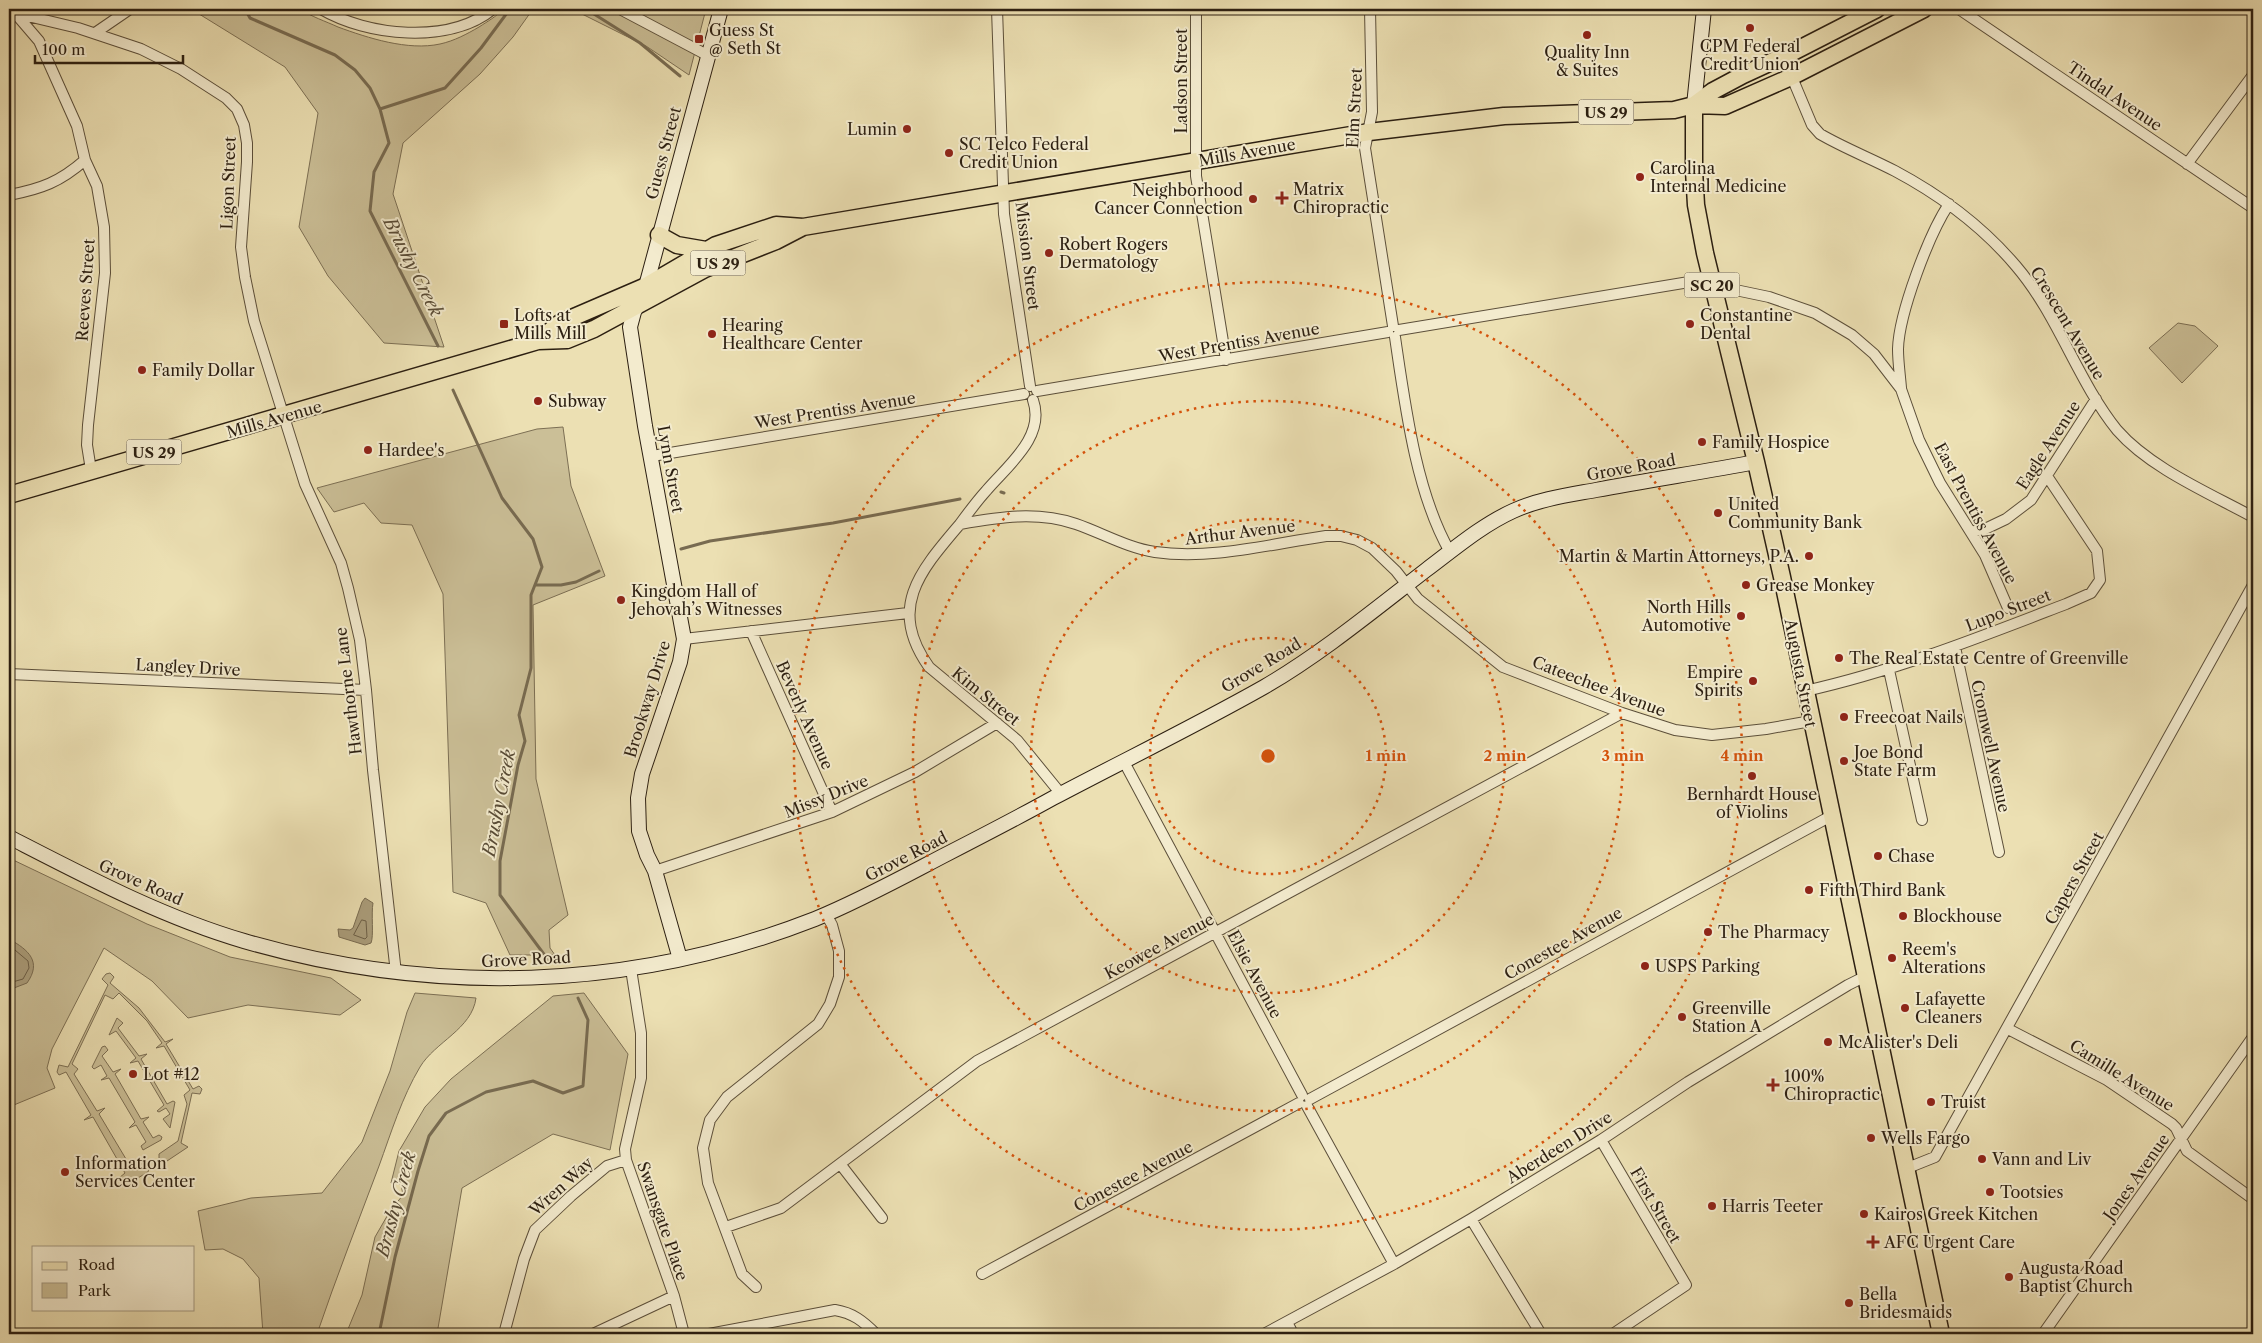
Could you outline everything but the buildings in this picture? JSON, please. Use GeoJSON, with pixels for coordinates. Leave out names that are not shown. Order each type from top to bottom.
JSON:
{"type":"FeatureCollection","features":[{"type":"Feature","properties":{"kind":"main road","name":"Guess Street"},"geometry":{"type":"LineString","coordinates":[[637,306],[646,286],[721,9]]}},
{"type":"Feature","properties":{"kind":"main road","name":"Augusta Street"},"geometry":{"type":"LineString","coordinates":[[1704,9],[1694,105],[1696,205],[1712,285],[1756,462],[1941,1334]]}},
{"type":"Feature","properties":{"kind":"main road","name":"US 29"},"geometry":{"type":"LineString","coordinates":[[1694,105],[1713,91],[1877,9]]}},
{"type":"Feature","properties":{"kind":"main road","name":"US 29"},"geometry":{"type":"LineString","coordinates":[[1694,105],[1725,106],[1791,77],[1924,9]]}},
{"type":"Feature","properties":{"kind":"main road","name":"Mills Avenue"},"geometry":{"type":"LineString","coordinates":[[538,341],[560,323],[646,286],[716,244],[776,225],[803,227],[1369,132],[1488,117],[1667,111],[1694,105]]}},
{"type":"Feature","properties":{"kind":"main road","name":"Mills Avenue"},"geometry":{"type":"LineString","coordinates":[[9,495],[538,341],[567,340],[594,329],[705,269],[776,241],[803,227]]}},
{"type":"Feature","properties":{"kind":"main road"},"geometry":{"type":"LineString","coordinates":[[659,235],[676,245],[706,250]]}},
{"type":"Feature","properties":{"kind":"main road","name":"Lynn Street"},"geometry":{"type":"LineString","coordinates":[[637,306],[631,320],[631,332],[684,639]]}},
{"type":"Feature","properties":{"kind":"main road","name":"Grove Road"},"geometry":{"type":"LineString","coordinates":[[9,837],[136,900],[230,936],[329,962],[396,973],[485,979],[540,978],[631,970],[774,934],[826,914],[881,889],[1124,762],[1266,685],[1298,665],[1450,552],[1513,511],[1542,501],[1648,480],[1756,462]]}},
{"type":"Feature","properties":{"kind":"main road","name":"Brookway Drive"},"geometry":{"type":"LineString","coordinates":[[680,959],[655,872],[639,831],[638,798],[642,774],[680,662],[684,639]]}},
{"type":"Feature","properties":{"kind":"street"},"geometry":{"type":"LineString","coordinates":[[95,33],[130,9]]}},
{"type":"Feature","properties":{"kind":"street"},"geometry":{"type":"LineString","coordinates":[[321,9],[358,24],[382,31],[414,33],[458,26],[493,9]]}},
{"type":"Feature","properties":{"kind":"street"},"geometry":{"type":"LineString","coordinates":[[620,9],[708,55]]}},
{"type":"Feature","properties":{"kind":"street","name":"Mission Street"},"geometry":{"type":"LineString","coordinates":[[960,524],[1025,447],[1033,431],[1035,421],[1007,233],[997,9]]}},
{"type":"Feature","properties":{"kind":"street","name":"Ladson Street"},"geometry":{"type":"LineString","coordinates":[[1196,9],[1196,176],[1208,259],[1226,360]]}},
{"type":"Feature","properties":{"kind":"street","name":"Elm Street"},"geometry":{"type":"LineString","coordinates":[[1370,9],[1372,112],[1366,148],[1394,331],[1422,483],[1440,534],[1450,552]]}},
{"type":"Feature","properties":{"kind":"street","name":"Tindal Avenue"},"geometry":{"type":"LineString","coordinates":[[1959,9],[2253,208]]}},
{"type":"Feature","properties":{"kind":"street","name":"Ligon Street"},"geometry":{"type":"LineString","coordinates":[[12,11],[95,33],[134,46],[180,69],[226,98],[239,112],[244,125],[247,143],[241,247],[245,277],[254,322],[285,416]]}},
{"type":"Feature","properties":{"kind":"street","name":"Reeves Street"},"geometry":{"type":"LineString","coordinates":[[12,11],[38,41],[76,126],[85,160],[97,186],[104,228],[105,248],[88,425],[87,445],[92,470]]}},
{"type":"Feature","properties":{"kind":"street","name":"Crescent Avenue"},"geometry":{"type":"LineString","coordinates":[[1783,56],[1812,125],[1820,134],[1910,179],[1948,204],[1996,244],[2017,266],[2034,291],[2096,399],[2118,430],[2150,458],[2253,517]]}},
{"type":"Feature","properties":{"kind":"street"},"geometry":{"type":"LineString","coordinates":[[2187,164],[2253,75]]}},
{"type":"Feature","properties":{"kind":"street"},"geometry":{"type":"LineString","coordinates":[[9,195],[47,186],[70,174],[85,160]]}},
{"type":"Feature","properties":{"kind":"street"},"geometry":{"type":"LineString","coordinates":[[1901,389],[1898,348],[1904,315],[1919,270],[1948,204]]}},
{"type":"Feature","properties":{"kind":"street","name":"West Prentiss Avenue"},"geometry":{"type":"LineString","coordinates":[[652,456],[1689,282],[1712,285]]}},
{"type":"Feature","properties":{"kind":"street","name":"East Prentiss Avenue"},"geometry":{"type":"LineString","coordinates":[[1712,285],[1769,297],[1815,312],[1874,354],[1901,389],[1919,440],[1936,474],[1998,582],[2008,608]]}},
{"type":"Feature","properties":{"kind":"street","name":"Eagle Avenue"},"geometry":{"type":"LineString","coordinates":[[1971,532],[1997,524],[2022,509],[2031,500],[2096,399]]}},
{"type":"Feature","properties":{"kind":"street","name":"Hawthorne Lane"},"geometry":{"type":"LineString","coordinates":[[285,416],[305,484],[341,563],[360,640],[396,973]]}},
{"type":"Feature","properties":{"kind":"street","name":"Lupo Street"},"geometry":{"type":"LineString","coordinates":[[1805,691],[1889,670],[1955,647],[2066,604],[2091,593],[2097,588],[2100,580],[2097,551],[2047,476]]}},
{"type":"Feature","properties":{"kind":"street","name":"Arthur Avenue"},"geometry":{"type":"LineString","coordinates":[[960,524],[1018,515],[1042,516],[1075,524],[1131,546],[1153,552],[1179,555],[1212,553],[1326,536],[1341,536],[1357,540],[1372,548],[1396,571],[1407,585]]}},
{"type":"Feature","properties":{"kind":"street"},"geometry":{"type":"LineString","coordinates":[[908,613],[922,573],[960,524]]}},
{"type":"Feature","properties":{"kind":"street","name":"Cateechee Avenue"},"geometry":{"type":"LineString","coordinates":[[1407,585],[1418,599],[1504,666],[1622,713],[1675,730],[1712,735],[1766,729],[1811,721]]}},
{"type":"Feature","properties":{"kind":"street","name":"Capers Street"},"geometry":{"type":"LineString","coordinates":[[1905,1169],[1935,1157],[2008,1029],[2253,585]]}},
{"type":"Feature","properties":{"kind":"street","name":"Brookway Drive"},"geometry":{"type":"LineString","coordinates":[[684,639],[908,613]]}},
{"type":"Feature","properties":{"kind":"street","name":"Kim Street"},"geometry":{"type":"LineString","coordinates":[[908,613],[913,635],[921,655],[929,667],[944,682],[997,723],[1036,761],[1061,794]]}},
{"type":"Feature","properties":{"kind":"street","name":"Beverly Avenue"},"geometry":{"type":"LineString","coordinates":[[751,631],[832,812]]}},
{"type":"Feature","properties":{"kind":"street","name":"Cromwell Avenue"},"geometry":{"type":"LineString","coordinates":[[1955,647],[1998,852]]}},
{"type":"Feature","properties":{"kind":"street"},"geometry":{"type":"LineString","coordinates":[[1889,670],[1922,820]]}},
{"type":"Feature","properties":{"kind":"street","name":"Langley Drive"},"geometry":{"type":"LineString","coordinates":[[9,674],[366,690]]}},
{"type":"Feature","properties":{"kind":"street","name":"Keowee Avenue"},"geometry":{"type":"LineString","coordinates":[[726,1227],[781,1208],[976,1061],[1622,713]]}},
{"type":"Feature","properties":{"kind":"street","name":"Missy Drive"},"geometry":{"type":"LineString","coordinates":[[655,872],[832,812],[915,772],[997,723]]}},
{"type":"Feature","properties":{"kind":"street","name":"Elsie Avenue"},"geometry":{"type":"LineString","coordinates":[[1124,762],[1304,1101],[1394,1264]]}},
{"type":"Feature","properties":{"kind":"street","name":"Conestee Avenue"},"geometry":{"type":"LineString","coordinates":[[982,1274],[1831,816]]}},
{"type":"Feature","properties":{"kind":"street"},"geometry":{"type":"LineString","coordinates":[[756,1287],[742,1274],[708,1183],[703,1148],[710,1120],[727,1097],[818,1024],[830,1004],[839,978],[838,952],[832,925],[826,914]]}},
{"type":"Feature","properties":{"kind":"street","name":"Swansgate Place"},"geometry":{"type":"LineString","coordinates":[[631,970],[641,1033],[641,1078],[627,1136],[626,1160],[674,1296],[684,1334]]}},
{"type":"Feature","properties":{"kind":"street","name":"Aberdeen Drive"},"geometry":{"type":"LineString","coordinates":[[1264,1334],[1394,1264],[1471,1219],[1600,1140],[1688,1082],[1866,976]]}},
{"type":"Feature","properties":{"kind":"street","name":"Camille Avenue"},"geometry":{"type":"LineString","coordinates":[[2008,1029],[2107,1080],[2172,1124],[2176,1128],[2187,1151],[2253,1199]]}},
{"type":"Feature","properties":{"kind":"street","name":"Jones Avenue"},"geometry":{"type":"LineString","coordinates":[[2043,1334],[2253,1037]]}},
{"type":"Feature","properties":{"kind":"street","name":"First Street"},"geometry":{"type":"LineString","coordinates":[[1600,1140],[1686,1285],[1613,1334]]}},
{"type":"Feature","properties":{"kind":"street","name":"Wren Way"},"geometry":{"type":"LineString","coordinates":[[504,1334],[524,1259],[535,1230],[607,1166],[626,1160]]}},
{"type":"Feature","properties":{"kind":"street"},"geometry":{"type":"LineString","coordinates":[[840,1165],[882,1218]]}},
{"type":"Feature","properties":{"kind":"street"},"geometry":{"type":"LineString","coordinates":[[1471,1219],[1541,1334]]}},
{"type":"Feature","properties":{"kind":"street"},"geometry":{"type":"LineString","coordinates":[[593,1334],[674,1296]]}},
{"type":"Feature","properties":{"kind":"street"},"geometry":{"type":"LineString","coordinates":[[709,1334],[835,1310],[847,1312],[857,1317],[876,1334]]}},
{"type":"Feature","properties":{"kind":"street"},"geometry":{"type":"LineString","coordinates":[[1287,1322],[1293,1334]]}},
{"type":"Feature","properties":{"kind":"green space"},"geometry":{"type":"Polygon","coordinates":[[[191,9],[300,9],[314,17],[362,35],[402,45],[428,46],[440,44],[465,35],[495,17],[503,9],[533,9],[513,37],[480,74],[403,143],[393,194],[444,347],[384,343],[328,276],[299,227],[318,113],[285,67],[191,9]]]}},
{"type":"Feature","properties":{"kind":"green space"},"geometry":{"type":"Polygon","coordinates":[[[572,9],[706,9],[689,75],[646,46],[572,9]]]}},
{"type":"Feature","properties":{"kind":"green space"},"geometry":{"type":"Polygon","coordinates":[[[2178,323],[2195,326],[2218,346],[2182,383],[2149,348],[2178,323]]]}},
{"type":"Feature","properties":{"kind":"green space"},"geometry":{"type":"Polygon","coordinates":[[[563,427],[571,486],[605,576],[533,605],[536,779],[568,915],[549,930],[550,948],[555,955],[510,955],[486,903],[453,892],[443,594],[412,525],[381,523],[364,503],[334,512],[317,488],[537,429],[563,427]]]}},
{"type":"Feature","properties":{"kind":"green space"},"geometry":{"type":"Polygon","coordinates":[[[9,858],[147,924],[230,957],[331,978],[361,1000],[340,1015],[248,1005],[188,1018],[152,981],[104,948],[52,1049],[47,1068],[55,1088],[9,1107],[9,858]]]}},
{"type":"Feature","properties":{"kind":"green space"},"geometry":{"type":"Polygon","coordinates":[[[110,973],[114,977],[110,983],[139,1008],[165,1042],[173,1039],[166,1044],[193,1089],[199,1086],[202,1089],[200,1094],[192,1093],[181,1143],[188,1147],[167,1161],[163,1161],[159,1158],[159,1154],[178,1141],[187,1104],[184,1095],[190,1090],[164,1046],[156,1048],[162,1043],[147,1021],[119,993],[113,999],[105,995],[72,1064],[78,1069],[74,1074],[97,1111],[105,1108],[99,1114],[132,1169],[145,1162],[149,1167],[148,1172],[126,1185],[119,1178],[125,1173],[93,1117],[84,1120],[91,1115],[66,1072],[59,1075],[57,1072],[59,1065],[68,1067],[108,985],[102,979],[106,974],[110,973]]]}},
{"type":"Feature","properties":{"kind":"green space"},"geometry":{"type":"Polygon","coordinates":[[[415,993],[476,998],[468,1018],[427,1058],[408,1090],[392,1128],[317,1334],[263,1334],[259,1278],[243,1259],[223,1249],[205,1250],[198,1211],[251,1198],[322,1193],[362,1142],[390,1071],[407,1012],[415,993]]]}},
{"type":"Feature","properties":{"kind":"green space"},"geometry":{"type":"Polygon","coordinates":[[[584,993],[628,1054],[610,1150],[553,1134],[462,1188],[437,1334],[346,1334],[362,1295],[375,1237],[390,1211],[403,1195],[401,1184],[391,1183],[399,1151],[425,1107],[451,1079],[553,996],[584,993]]]}},
{"type":"Feature","properties":{"kind":"green space"},"geometry":{"type":"Polygon","coordinates":[[[117,1018],[123,1023],[118,1028],[139,1056],[147,1054],[141,1059],[167,1104],[175,1102],[170,1128],[163,1119],[170,1114],[166,1108],[159,1112],[157,1111],[164,1105],[138,1061],[130,1063],[136,1058],[116,1031],[109,1035],[117,1018]]]}},
{"type":"Feature","properties":{"kind":"green space"},"geometry":{"type":"Polygon","coordinates":[[[105,1046],[108,1050],[102,1056],[113,1072],[121,1069],[115,1074],[141,1119],[149,1117],[143,1122],[153,1138],[159,1135],[162,1137],[161,1140],[143,1150],[141,1146],[146,1142],[136,1125],[129,1128],[135,1122],[109,1078],[101,1080],[107,1076],[101,1065],[94,1069],[92,1067],[102,1047],[105,1046]]]}},
{"type":"Feature","properties":{"kind":"water"},"geometry":{"type":"Polygon","coordinates":[[[365,898],[373,903],[372,940],[371,943],[365,945],[339,937],[338,929],[350,930],[353,928],[365,898]]]}},
{"type":"Feature","properties":{"kind":"water"},"geometry":{"type":"Polygon","coordinates":[[[9,939],[27,952],[33,963],[31,976],[27,983],[14,988],[9,988],[9,939]]]}},
{"type":"Feature","properties":{"kind":"waterway","name":"Brushy Creek"},"geometry":{"type":"LineString","coordinates":[[245,9],[250,18],[335,55],[355,70],[370,88],[380,109],[389,143],[374,172],[370,211],[438,346]]}},
{"type":"Feature","properties":{"kind":"waterway"},"geometry":{"type":"LineString","coordinates":[[380,109],[445,88],[481,48],[510,9]]}},
{"type":"Feature","properties":{"kind":"waterway"},"geometry":{"type":"LineString","coordinates":[[586,9],[640,43],[680,76]]}},
{"type":"Feature","properties":{"kind":"waterway","name":"Brushy Creek"},"geometry":{"type":"LineString","coordinates":[[453,390],[502,498],[533,539],[542,567],[531,595],[531,668],[519,715],[525,741],[518,765],[500,861],[500,895],[549,961]]}},
{"type":"Feature","properties":{"kind":"waterway"},"geometry":{"type":"LineString","coordinates":[[681,549],[710,541],[833,523],[960,499]]}},
{"type":"Feature","properties":{"kind":"waterway"},"geometry":{"type":"LineString","coordinates":[[536,585],[561,585],[576,582],[599,571]]}},
{"type":"Feature","properties":{"kind":"waterway","name":"Brushy Creek"},"geometry":{"type":"LineString","coordinates":[[379,1334],[395,1257],[429,1136],[446,1113],[486,1092],[533,1081],[563,1093],[583,1086],[588,1020],[578,998]]}},
{"type":"Feature","properties":{"kind":"place","name":"CPM Federal Credit Union"},"geometry":{"type":"Point","coordinates":[1750,28]}},
{"type":"Feature","properties":{"kind":"place","name":"Quality Inn & Suites"},"geometry":{"type":"Point","coordinates":[1587,35]}},
{"type":"Feature","properties":{"kind":"place","name":"Guess St @ Seth St"},"geometry":{"type":"Point","coordinates":[699,39]}},
{"type":"Feature","properties":{"kind":"place","name":"Lumin"},"geometry":{"type":"Point","coordinates":[907,129]}},
{"type":"Feature","properties":{"kind":"place","name":"SC Telco Federal Credit Union"},"geometry":{"type":"Point","coordinates":[949,153]}},
{"type":"Feature","properties":{"kind":"place","name":"Carolina Internal Medicine"},"geometry":{"type":"Point","coordinates":[1640,177]}},
{"type":"Feature","properties":{"kind":"place","name":"Matrix Chiropractic"},"geometry":{"type":"Point","coordinates":[1282,198]}},
{"type":"Feature","properties":{"kind":"place","name":"Neighborhood Cancer Connection"},"geometry":{"type":"Point","coordinates":[1253,199]}},
{"type":"Feature","properties":{"kind":"place","name":"Robert Rogers Dermatology"},"geometry":{"type":"Point","coordinates":[1049,253]}},
{"type":"Feature","properties":{"kind":"place","name":"Lofts at Mills Mill"},"geometry":{"type":"Point","coordinates":[504,324]}},
{"type":"Feature","properties":{"kind":"place","name":"Constantine Dental"},"geometry":{"type":"Point","coordinates":[1690,324]}},
{"type":"Feature","properties":{"kind":"place","name":"Hearing Healthcare Center"},"geometry":{"type":"Point","coordinates":[712,334]}},
{"type":"Feature","properties":{"kind":"place","name":"Family Dollar"},"geometry":{"type":"Point","coordinates":[142,370]}},
{"type":"Feature","properties":{"kind":"place","name":"Subway"},"geometry":{"type":"Point","coordinates":[538,401]}},
{"type":"Feature","properties":{"kind":"place","name":"Family Hospice"},"geometry":{"type":"Point","coordinates":[1702,442]}},
{"type":"Feature","properties":{"kind":"place","name":"Hardee's"},"geometry":{"type":"Point","coordinates":[368,450]}},
{"type":"Feature","properties":{"kind":"place","name":"United Community Bank"},"geometry":{"type":"Point","coordinates":[1718,513]}},
{"type":"Feature","properties":{"kind":"place","name":"Martin & Martin Attorneys, P.A."},"geometry":{"type":"Point","coordinates":[1809,556]}},
{"type":"Feature","properties":{"kind":"place","name":"Grease Monkey"},"geometry":{"type":"Point","coordinates":[1746,585]}},
{"type":"Feature","properties":{"kind":"place","name":"Kingdom Hall of Jehovah’s Witnesses"},"geometry":{"type":"Point","coordinates":[621,600]}},
{"type":"Feature","properties":{"kind":"place","name":"North Hills Automotive"},"geometry":{"type":"Point","coordinates":[1741,616]}},
{"type":"Feature","properties":{"kind":"place","name":"The Real Estate Centre of Greenville"},"geometry":{"type":"Point","coordinates":[1839,658]}},
{"type":"Feature","properties":{"kind":"place","name":"Empire Spirits"},"geometry":{"type":"Point","coordinates":[1753,681]}},
{"type":"Feature","properties":{"kind":"place","name":"Freecoat Nails"},"geometry":{"type":"Point","coordinates":[1844,717]}},
{"type":"Feature","properties":{"kind":"place","name":"Joe Bond State Farm"},"geometry":{"type":"Point","coordinates":[1844,761]}},
{"type":"Feature","properties":{"kind":"place","name":"Bernhardt House of Violins"},"geometry":{"type":"Point","coordinates":[1752,776]}},
{"type":"Feature","properties":{"kind":"place","name":"Chase"},"geometry":{"type":"Point","coordinates":[1878,856]}},
{"type":"Feature","properties":{"kind":"place","name":"Fifth Third Bank"},"geometry":{"type":"Point","coordinates":[1809,890]}},
{"type":"Feature","properties":{"kind":"place","name":"Blockhouse"},"geometry":{"type":"Point","coordinates":[1903,916]}},
{"type":"Feature","properties":{"kind":"place","name":"The Pharmacy"},"geometry":{"type":"Point","coordinates":[1708,932]}},
{"type":"Feature","properties":{"kind":"place","name":"Reem's Alterations"},"geometry":{"type":"Point","coordinates":[1892,958]}},
{"type":"Feature","properties":{"kind":"place","name":"USPS Parking"},"geometry":{"type":"Point","coordinates":[1645,966]}},
{"type":"Feature","properties":{"kind":"place","name":"Lafayette Cleaners"},"geometry":{"type":"Point","coordinates":[1905,1008]}},
{"type":"Feature","properties":{"kind":"place","name":"Greenville Station A"},"geometry":{"type":"Point","coordinates":[1682,1017]}},
{"type":"Feature","properties":{"kind":"place","name":"McAlister's Deli"},"geometry":{"type":"Point","coordinates":[1828,1042]}},
{"type":"Feature","properties":{"kind":"place","name":"Lot #12"},"geometry":{"type":"Point","coordinates":[133,1074]}},
{"type":"Feature","properties":{"kind":"place","name":"100% Chiropractic"},"geometry":{"type":"Point","coordinates":[1773,1085]}},
{"type":"Feature","properties":{"kind":"place","name":"Truist"},"geometry":{"type":"Point","coordinates":[1931,1102]}},
{"type":"Feature","properties":{"kind":"place","name":"Wells Fargo"},"geometry":{"type":"Point","coordinates":[1871,1138]}},
{"type":"Feature","properties":{"kind":"place","name":"Vann and Liv"},"geometry":{"type":"Point","coordinates":[1982,1159]}},
{"type":"Feature","properties":{"kind":"place","name":"Information Services Center"},"geometry":{"type":"Point","coordinates":[65,1172]}},
{"type":"Feature","properties":{"kind":"place","name":"Tootsies"},"geometry":{"type":"Point","coordinates":[1990,1192]}},
{"type":"Feature","properties":{"kind":"place","name":"Harris Teeter"},"geometry":{"type":"Point","coordinates":[1712,1206]}},
{"type":"Feature","properties":{"kind":"place","name":"Kairos Greek Kitchen"},"geometry":{"type":"Point","coordinates":[1864,1214]}},
{"type":"Feature","properties":{"kind":"place","name":"AFC Urgent Care"},"geometry":{"type":"Point","coordinates":[1873,1242]}},
{"type":"Feature","properties":{"kind":"place","name":"Augusta Road Baptist Church"},"geometry":{"type":"Point","coordinates":[2009,1277]}},
{"type":"Feature","properties":{"kind":"place","name":"Bella Bridesmaids"},"geometry":{"type":"Point","coordinates":[1849,1303]}}]}
